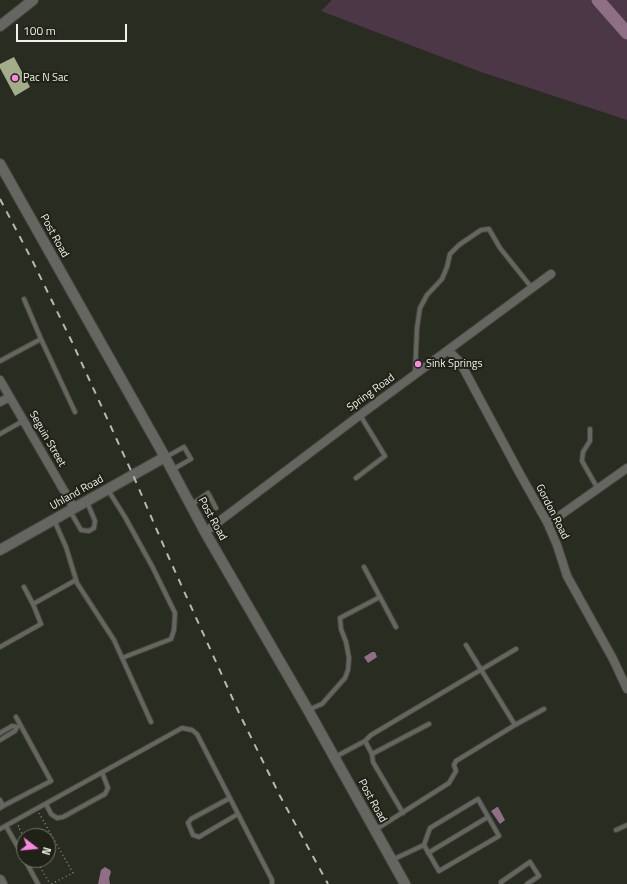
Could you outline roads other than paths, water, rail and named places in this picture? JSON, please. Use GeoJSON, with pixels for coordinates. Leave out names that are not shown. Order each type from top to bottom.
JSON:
{"type":"FeatureCollection","features":[{"type":"Feature","properties":{"kind":"street"},"geometry":{"type":"LineString","coordinates":[[0,26],[33,0]]}},
{"type":"Feature","properties":{"kind":"street","name":"Post Road"},"geometry":{"type":"LineString","coordinates":[[0,164],[165,457],[204,532],[308,710],[374,831],[405,884]]}},
{"type":"Feature","properties":{"kind":"street","name":"Spring Road"},"geometry":{"type":"LineString","coordinates":[[204,532],[551,274]]}},
{"type":"Feature","properties":{"kind":"street","name":"Gordon Road"},"geometry":{"type":"LineString","coordinates":[[448,350],[460,362],[547,522],[567,576],[613,659],[627,690]]}},
{"type":"Feature","properties":{"kind":"street","name":"Seguin Street"},"geometry":{"type":"LineString","coordinates":[[0,380],[72,509]]}},
{"type":"Feature","properties":{"kind":"street"},"geometry":{"type":"LineString","coordinates":[[0,402],[10,397]]}},
{"type":"Feature","properties":{"kind":"street","name":"Uhland Road"},"geometry":{"type":"LineString","coordinates":[[0,550],[165,457]]}},
{"type":"Feature","properties":{"kind":"street"},"geometry":{"type":"LineString","coordinates":[[547,522],[555,519],[627,468]]}},
{"type":"Feature","properties":{"kind":"street"},"geometry":{"type":"LineString","coordinates":[[0,880],[2,884]]}},
{"type":"Feature","properties":{"kind":"lane"},"geometry":{"type":"LineString","coordinates":[[415,375],[417,328],[420,308],[427,295],[442,279],[450,254],[460,245],[481,230],[489,229],[500,248],[532,288]]}},
{"type":"Feature","properties":{"kind":"lane"},"geometry":{"type":"LineString","coordinates":[[24,299],[75,412]]}},
{"type":"Feature","properties":{"kind":"lane"},"geometry":{"type":"LineString","coordinates":[[0,361],[41,339]]}},
{"type":"Feature","properties":{"kind":"lane"},"geometry":{"type":"LineString","coordinates":[[356,478],[385,456],[360,415]]}},
{"type":"Feature","properties":{"kind":"lane"},"geometry":{"type":"LineString","coordinates":[[0,434],[23,421]]}},
{"type":"Feature","properties":{"kind":"lane"},"geometry":{"type":"LineString","coordinates":[[590,429],[590,441],[583,452],[582,461],[598,489]]}},
{"type":"Feature","properties":{"kind":"lane"},"geometry":{"type":"LineString","coordinates":[[165,457],[184,447],[188,453],[191,459],[172,470]]}},
{"type":"Feature","properties":{"kind":"lane"},"geometry":{"type":"LineString","coordinates":[[108,490],[125,517],[153,568],[175,613],[174,630],[171,639],[122,658]]}},
{"type":"Feature","properties":{"kind":"lane"},"geometry":{"type":"LineString","coordinates":[[190,505],[208,493],[216,508]]}},
{"type":"Feature","properties":{"kind":"lane"},"geometry":{"type":"LineString","coordinates":[[72,509],[81,530],[89,531],[94,528],[95,521],[87,501]]}},
{"type":"Feature","properties":{"kind":"lane"},"geometry":{"type":"LineString","coordinates":[[54,520],[66,547],[76,580],[114,640],[151,722]]}},
{"type":"Feature","properties":{"kind":"lane"},"geometry":{"type":"LineString","coordinates":[[364,567],[396,627]]}},
{"type":"Feature","properties":{"kind":"lane"},"geometry":{"type":"LineString","coordinates":[[33,604],[76,580]]}},
{"type":"Feature","properties":{"kind":"lane"},"geometry":{"type":"LineString","coordinates":[[0,647],[42,624],[24,587]]}},
{"type":"Feature","properties":{"kind":"lane"},"geometry":{"type":"LineString","coordinates":[[308,710],[322,704],[345,678],[348,670],[346,642],[341,630],[340,618],[380,597]]}},
{"type":"Feature","properties":{"kind":"lane"},"geometry":{"type":"LineString","coordinates":[[466,645],[515,725]]}},
{"type":"Feature","properties":{"kind":"lane"},"geometry":{"type":"LineString","coordinates":[[334,757],[365,741],[371,735],[516,649]]}},
{"type":"Feature","properties":{"kind":"lane"},"geometry":{"type":"LineString","coordinates":[[374,831],[449,783],[456,771],[454,766],[456,761],[544,709]]}},
{"type":"Feature","properties":{"kind":"lane"},"geometry":{"type":"LineString","coordinates":[[0,800],[2,807],[51,781],[19,726],[16,717]]}},
{"type":"Feature","properties":{"kind":"lane"},"geometry":{"type":"LineString","coordinates":[[372,754],[429,724]]}},
{"type":"Feature","properties":{"kind":"lane"},"geometry":{"type":"LineString","coordinates":[[0,733],[12,726],[19,726]]}},
{"type":"Feature","properties":{"kind":"lane"},"geometry":{"type":"LineString","coordinates":[[0,740],[15,732],[19,726]]}},
{"type":"Feature","properties":{"kind":"lane"},"geometry":{"type":"LineString","coordinates":[[0,829],[182,728],[192,730],[197,734],[272,880],[272,884]]}},
{"type":"Feature","properties":{"kind":"lane"},"geometry":{"type":"LineString","coordinates":[[365,741],[372,754],[373,762],[403,813]]}},
{"type":"Feature","properties":{"kind":"lane"},"geometry":{"type":"LineString","coordinates":[[46,804],[51,814],[57,818],[63,817],[105,794],[108,788],[102,772]]}},
{"type":"Feature","properties":{"kind":"lane"},"geometry":{"type":"LineString","coordinates":[[230,798],[191,818],[188,823],[194,835],[199,837],[238,814]]}},
{"type":"Feature","properties":{"kind":"lane"},"geometry":{"type":"LineString","coordinates":[[392,860],[424,845],[430,828],[478,799],[499,836],[439,871],[424,845]]}},
{"type":"Feature","properties":{"kind":"lane"},"geometry":{"type":"LineString","coordinates":[[428,853],[488,817]]}},
{"type":"Feature","properties":{"kind":"lane"},"geometry":{"type":"LineString","coordinates":[[616,830],[627,825]]}},
{"type":"Feature","properties":{"kind":"lane"},"geometry":{"type":"LineString","coordinates":[[6,826],[16,844]]}},
{"type":"Feature","properties":{"kind":"lane"},"geometry":{"type":"LineString","coordinates":[[501,884],[501,882],[530,862],[539,876],[527,884]]}},
{"type":"Feature","properties":{"kind":"lane"},"geometry":{"type":"LineString","coordinates":[[29,868],[38,884]]}},
{"type":"Feature","properties":{"kind":"waterway"},"geometry":{"type":"LineString","coordinates":[[598,0],[627,33]]}},
{"type":"Feature","properties":{"kind":"railway"},"geometry":{"type":"LineString","coordinates":[[0,199],[72,342],[240,715],[280,796],[328,884]]}},
{"type":"Feature","properties":{"kind":"place","name":"Pac N Sac"},"geometry":{"type":"Point","coordinates":[15,78]}},
{"type":"Feature","properties":{"kind":"place","name":"Sink Springs"},"geometry":{"type":"Point","coordinates":[418,364]}}]}
